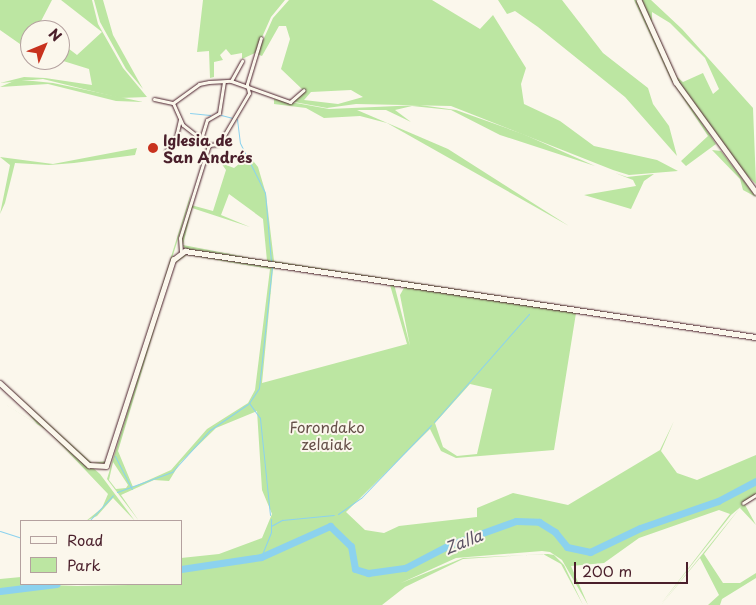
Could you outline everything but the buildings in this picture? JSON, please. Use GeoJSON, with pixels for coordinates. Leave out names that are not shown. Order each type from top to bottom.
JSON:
{"type":"FeatureCollection","features":[{"type":"Feature","properties":{"kind":"street"},"geometry":{"type":"LineString","coordinates":[[639,0],[676,82],[756,192]]}},
{"type":"Feature","properties":{"kind":"street"},"geometry":{"type":"LineString","coordinates":[[250,89],[247,84],[261,38]]}},
{"type":"Feature","properties":{"kind":"street"},"geometry":{"type":"LineString","coordinates":[[231,81],[242,61]]}},
{"type":"Feature","properties":{"kind":"street"},"geometry":{"type":"LineString","coordinates":[[154,99],[173,103],[199,84],[224,81],[231,81],[290,102],[304,90]]}},
{"type":"Feature","properties":{"kind":"street"},"geometry":{"type":"LineString","coordinates":[[202,136],[208,120],[219,113],[224,81]]}},
{"type":"Feature","properties":{"kind":"street"},"geometry":{"type":"LineString","coordinates":[[0,382],[89,465],[106,466],[170,268],[181,252],[180,238],[209,145],[224,138],[250,89]]}},
{"type":"Feature","properties":{"kind":"street"},"geometry":{"type":"LineString","coordinates":[[173,103],[180,119],[202,136],[209,145]]}},
{"type":"Feature","properties":{"kind":"street"},"geometry":{"type":"LineString","coordinates":[[166,151],[175,141],[180,119]]}},
{"type":"Feature","properties":{"kind":"street"},"geometry":{"type":"LineString","coordinates":[[181,252],[756,336]]}},
{"type":"Feature","properties":{"kind":"street"},"geometry":{"type":"LineString","coordinates":[[743,504],[756,495]]}},
{"type":"Feature","properties":{"kind":"green space"},"geometry":{"type":"Polygon","coordinates":[[[0,0],[52,0],[42,20],[20,20],[20,44],[0,30],[0,0]]]}},
{"type":"Feature","properties":{"kind":"green space"},"geometry":{"type":"Polygon","coordinates":[[[61,0],[92,0],[98,24],[123,68],[147,97],[120,98],[43,79],[0,83],[24,77],[45,78],[92,85],[89,69],[70,63],[70,50],[77,55],[102,32],[61,0]]]}},
{"type":"Feature","properties":{"kind":"green space"},"geometry":{"type":"Polygon","coordinates":[[[94,0],[103,0],[113,35],[143,89],[126,69],[100,22],[94,0]]]}},
{"type":"Feature","properties":{"kind":"green space"},"geometry":{"type":"Polygon","coordinates":[[[203,0],[285,0],[271,17],[255,53],[242,59],[242,53],[231,55],[226,49],[220,55],[223,60],[214,62],[214,77],[210,78],[209,51],[197,52],[203,0]]]}},
{"type":"Feature","properties":{"kind":"green space"},"geometry":{"type":"Polygon","coordinates":[[[289,0],[432,0],[480,29],[493,15],[526,68],[521,84],[524,104],[560,121],[594,146],[657,160],[678,171],[629,175],[451,106],[356,104],[327,108],[294,102],[303,90],[281,69],[290,39],[286,26],[279,26],[262,56],[257,54],[273,18],[289,0]],[[351,90],[311,92],[304,100],[338,104],[363,97],[351,90]]]}},
{"type":"Feature","properties":{"kind":"green space"},"geometry":{"type":"Polygon","coordinates":[[[498,0],[562,0],[603,53],[648,88],[653,104],[669,126],[677,156],[625,97],[538,27],[515,11],[507,14],[498,0]]]}},
{"type":"Feature","properties":{"kind":"green space"},"geometry":{"type":"Polygon","coordinates":[[[634,0],[638,0],[674,82],[716,144],[686,166],[681,161],[708,136],[671,80],[634,0]]]}},
{"type":"Feature","properties":{"kind":"green space"},"geometry":{"type":"Polygon","coordinates":[[[641,0],[651,0],[682,29],[753,108],[756,184],[733,162],[678,81],[641,0]],[[652,12],[652,22],[677,77],[683,82],[703,73],[713,94],[719,89],[705,58],[670,23],[652,12]]]}},
{"type":"Feature","properties":{"kind":"green space"},"geometry":{"type":"Polygon","coordinates":[[[14,81],[53,83],[143,102],[116,101],[48,84],[0,87],[14,81]]]}},
{"type":"Feature","properties":{"kind":"green space"},"geometry":{"type":"Polygon","coordinates":[[[274,99],[329,109],[420,105],[456,110],[523,134],[595,166],[500,135],[451,110],[412,106],[395,110],[411,122],[386,110],[357,110],[448,149],[569,226],[387,123],[360,116],[324,118],[306,108],[274,104],[274,99]]]}},
{"type":"Feature","properties":{"kind":"green space"},"geometry":{"type":"Polygon","coordinates":[[[137,148],[135,155],[74,163],[49,165],[15,163],[5,203],[0,214],[10,165],[0,157],[53,164],[137,148]]]}},
{"type":"Feature","properties":{"kind":"green space"},"geometry":{"type":"Polygon","coordinates":[[[712,150],[721,151],[756,197],[743,190],[740,179],[712,150]]]}},
{"type":"Feature","properties":{"kind":"green space"},"geometry":{"type":"Polygon","coordinates":[[[249,156],[258,167],[266,194],[274,261],[756,335],[185,249],[180,240],[191,205],[213,211],[226,170],[221,163],[234,168],[249,156]],[[229,194],[221,215],[250,227],[192,208],[183,245],[267,261],[263,219],[229,194]]]}},
{"type":"Feature","properties":{"kind":"green space"},"geometry":{"type":"Polygon","coordinates":[[[615,173],[627,177],[654,174],[644,181],[631,209],[584,195],[636,186],[633,180],[615,173]]]}},
{"type":"Feature","properties":{"kind":"green space"},"geometry":{"type":"Polygon","coordinates":[[[191,193],[189,203],[111,457],[107,461],[191,193]]]}},
{"type":"Feature","properties":{"kind":"green space","name":"Forondako zelaiak"},"geometry":{"type":"Polygon","coordinates":[[[183,254],[394,284],[410,346],[400,295],[405,286],[756,338],[576,313],[554,450],[456,458],[441,451],[430,429],[346,512],[365,530],[384,533],[399,526],[477,517],[477,508],[513,493],[568,505],[660,450],[674,421],[661,451],[677,473],[697,480],[756,455],[756,494],[731,515],[660,605],[730,514],[719,510],[639,538],[604,563],[571,566],[588,605],[562,560],[550,552],[542,551],[456,558],[401,583],[463,558],[528,555],[463,559],[405,587],[382,605],[0,605],[0,579],[20,577],[20,585],[182,585],[182,558],[219,554],[262,538],[272,514],[262,490],[257,411],[216,428],[180,463],[169,481],[154,480],[121,495],[138,520],[107,479],[174,261],[183,254]],[[187,255],[174,264],[118,451],[133,487],[171,470],[207,429],[248,403],[255,390],[270,269],[187,255]],[[278,268],[273,269],[262,383],[407,344],[390,285],[278,268]],[[470,384],[435,423],[443,447],[457,456],[477,454],[492,389],[470,384]],[[113,462],[109,480],[116,489],[126,488],[128,485],[113,462]]]}},
{"type":"Feature","properties":{"kind":"green space"},"geometry":{"type":"Polygon","coordinates":[[[0,379],[92,463],[107,461],[103,465],[89,463],[0,379]]]}},
{"type":"Feature","properties":{"kind":"green space"},"geometry":{"type":"Polygon","coordinates":[[[0,401],[37,424],[21,405],[100,474],[134,520],[113,498],[97,516],[87,520],[102,508],[108,494],[48,431],[0,401]]]}},
{"type":"Feature","properties":{"kind":"green space"},"geometry":{"type":"Polygon","coordinates":[[[744,503],[756,525],[740,508],[704,554],[723,583],[740,583],[756,573],[756,578],[722,599],[720,605],[708,605],[719,595],[700,558],[661,605],[744,503]]]}},
{"type":"Feature","properties":{"kind":"green space"},"geometry":{"type":"Polygon","coordinates":[[[543,554],[554,555],[564,565],[583,605],[561,564],[543,554]]]}},
{"type":"Feature","properties":{"kind":"waterway"},"geometry":{"type":"LineString","coordinates":[[190,113],[210,115]]}},
{"type":"Feature","properties":{"kind":"waterway"},"geometry":{"type":"LineString","coordinates":[[221,115],[232,118]]}},
{"type":"Feature","properties":{"kind":"waterway"},"geometry":{"type":"LineString","coordinates":[[237,119],[240,143],[265,193],[271,261]]}},
{"type":"Feature","properties":{"kind":"waterway"},"geometry":{"type":"LineString","coordinates":[[270,515],[260,418],[249,403],[259,388],[272,267]]}},
{"type":"Feature","properties":{"kind":"waterway"},"geometry":{"type":"LineString","coordinates":[[434,422],[529,314]]}},
{"type":"Feature","properties":{"kind":"waterway"},"geometry":{"type":"LineString","coordinates":[[117,492],[172,472],[210,430],[248,404]]}},
{"type":"Feature","properties":{"kind":"waterway"},"geometry":{"type":"LineString","coordinates":[[338,514],[361,498],[431,425]]}},
{"type":"Feature","properties":{"kind":"waterway"},"geometry":{"type":"LineString","coordinates":[[115,456],[132,489]]}},
{"type":"Feature","properties":{"kind":"waterway","name":"Zalla"},"geometry":{"type":"LineString","coordinates":[[182,569],[261,557],[330,526],[351,546],[355,569],[368,573],[405,568],[449,545],[516,521],[539,522],[555,532],[567,547],[590,552],[640,528],[718,501],[756,481]]}},
{"type":"Feature","properties":{"kind":"waterway"},"geometry":{"type":"LineString","coordinates":[[90,520],[113,495]]}},
{"type":"Feature","properties":{"kind":"waterway"},"geometry":{"type":"LineString","coordinates":[[271,526],[282,520],[334,515]]}},
{"type":"Feature","properties":{"kind":"waterway"},"geometry":{"type":"LineString","coordinates":[[261,557],[271,532],[271,519]]}},
{"type":"Feature","properties":{"kind":"waterway"},"geometry":{"type":"LineString","coordinates":[[0,531],[20,538]]}},
{"type":"Feature","properties":{"kind":"waterway","name":"Zalla"},"geometry":{"type":"LineString","coordinates":[[0,591],[49,585]]}},
{"type":"Feature","properties":{"kind":"place","name":"Iglesia de San Andrés"},"geometry":{"type":"Point","coordinates":[153,148]}}]}
